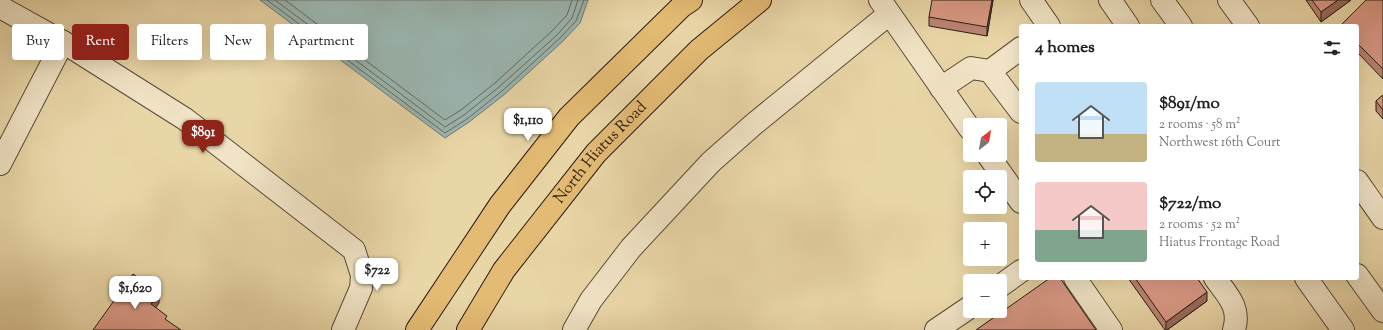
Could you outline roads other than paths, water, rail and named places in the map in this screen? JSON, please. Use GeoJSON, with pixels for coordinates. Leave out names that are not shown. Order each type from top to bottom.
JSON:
{"type":"FeatureCollection","features":[{"type":"Feature","properties":{"kind":"main road"},"geometry":{"type":"LineString","coordinates":[[418,330],[500,205],[570,117],[682,6],[691,0]]}},
{"type":"Feature","properties":{"kind":"main road","name":"North Hiatus Road"},"geometry":{"type":"LineString","coordinates":[[468,330],[504,270],[596,154],[699,50],[760,0]]}},
{"type":"Feature","properties":{"kind":"street"},"geometry":{"type":"LineString","coordinates":[[1031,0],[1048,24]]}},
{"type":"Feature","properties":{"kind":"street"},"geometry":{"type":"LineString","coordinates":[[1110,0],[1127,24]]}},
{"type":"Feature","properties":{"kind":"street"},"geometry":{"type":"LineString","coordinates":[[1162,0],[1180,24]]}},
{"type":"Feature","properties":{"kind":"street"},"geometry":{"type":"LineString","coordinates":[[1229,0],[1247,24]]}},
{"type":"Feature","properties":{"kind":"street"},"geometry":{"type":"LineString","coordinates":[[574,330],[591,300],[631,248],[710,162],[885,7],[963,118]]}},
{"type":"Feature","properties":{"kind":"street"},"geometry":{"type":"LineString","coordinates":[[0,8],[30,24]]}},
{"type":"Feature","properties":{"kind":"street"},"geometry":{"type":"LineString","coordinates":[[64,43],[185,119],[354,250],[362,275],[361,288],[343,330]]}},
{"type":"Feature","properties":{"kind":"street"},"geometry":{"type":"LineString","coordinates":[[990,71],[1019,49]]}},
{"type":"Feature","properties":{"kind":"street"},"geometry":{"type":"LineString","coordinates":[[0,164],[54,60]]}},
{"type":"Feature","properties":{"kind":"street"},"geometry":{"type":"LineString","coordinates":[[942,88],[971,68],[990,71],[1019,109]]}},
{"type":"Feature","properties":{"kind":"street"},"geometry":{"type":"LineString","coordinates":[[994,162],[1019,194]]}},
{"type":"Feature","properties":{"kind":"street"},"geometry":{"type":"LineString","coordinates":[[1359,184],[1383,218]]}},
{"type":"Feature","properties":{"kind":"street"},"geometry":{"type":"LineString","coordinates":[[1007,281],[1019,272]]}},
{"type":"Feature","properties":{"kind":"street"},"geometry":{"type":"LineString","coordinates":[[1359,278],[1383,311]]}},
{"type":"Feature","properties":{"kind":"street"},"geometry":{"type":"LineString","coordinates":[[1076,280],[1111,330]]}},
{"type":"Feature","properties":{"kind":"street"},"geometry":{"type":"LineString","coordinates":[[1216,280],[1232,302],[1236,312],[1234,330]]}},
{"type":"Feature","properties":{"kind":"street"},"geometry":{"type":"LineString","coordinates":[[1307,280],[1343,330]]}},
{"type":"Feature","properties":{"kind":"street"},"geometry":{"type":"LineString","coordinates":[[936,330],[963,312]]}},
{"type":"Feature","properties":{"kind":"water"},"geometry":{"type":"Polygon","coordinates":[[[260,0],[588,0],[580,23],[563,41],[505,94],[469,122],[445,138],[340,60],[368,60],[368,24],[292,24],[260,0]]]}}]}
